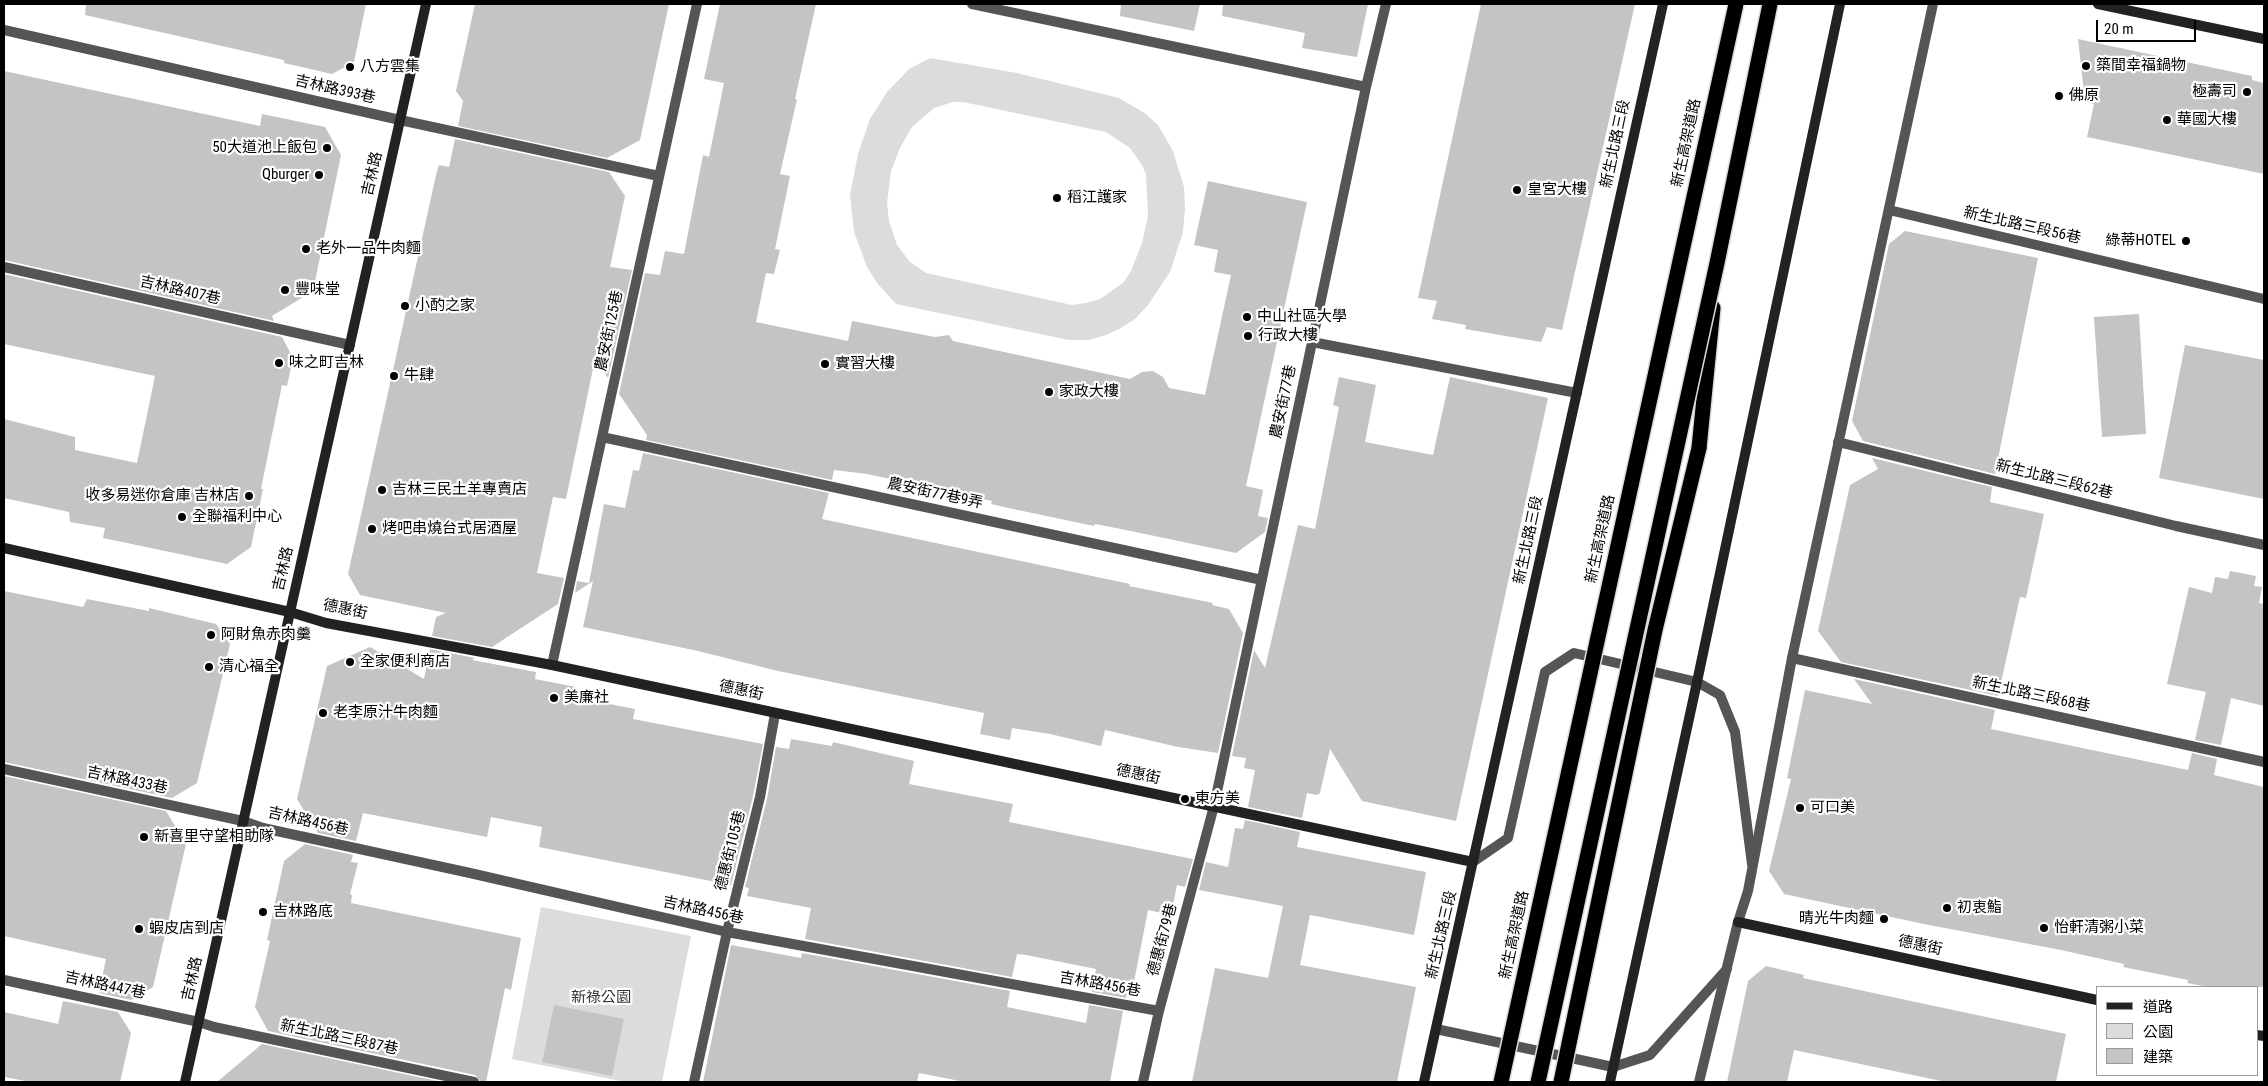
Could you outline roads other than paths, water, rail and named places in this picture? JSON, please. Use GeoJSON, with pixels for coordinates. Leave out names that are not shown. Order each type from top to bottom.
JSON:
{"type":"FeatureCollection","features":[{"type":"Feature","properties":{"kind":"highway"},"geometry":{"type":"LineString","coordinates":[[1731,27],[1732,4]]}},
{"type":"Feature","properties":{"kind":"highway","name":"新生高架道路"},"geometry":{"type":"LineString","coordinates":[[1501,1082],[1736,4]]}},
{"type":"Feature","properties":{"kind":"highway"},"geometry":{"type":"LineString","coordinates":[[1538,1082],[1717,263],[1770,4]]}},
{"type":"Feature","properties":{"kind":"highway"},"geometry":{"type":"LineString","coordinates":[[1561,1082],[1655,630],[1699,448],[1717,263]]}},
{"type":"Feature","properties":{"kind":"street","name":"吉林路"},"geometry":{"type":"LineString","coordinates":[[185,1082],[426,4]]}},
{"type":"Feature","properties":{"kind":"street","name":"農安街125巷"},"geometry":{"type":"LineString","coordinates":[[552,665],[697,4]]}},
{"type":"Feature","properties":{"kind":"street"},"geometry":{"type":"LineString","coordinates":[[972,4],[1366,87]]}},
{"type":"Feature","properties":{"kind":"street","name":"農安街77巷"},"geometry":{"type":"LineString","coordinates":[[1214,806],[1366,87],[1386,4]]}},
{"type":"Feature","properties":{"kind":"street","name":"新生北路三段"},"geometry":{"type":"LineString","coordinates":[[1424,1082],[1663,4]]}},
{"type":"Feature","properties":{"kind":"street"},"geometry":{"type":"LineString","coordinates":[[1610,1082],[1698,682],[1840,4]]}},
{"type":"Feature","properties":{"kind":"street"},"geometry":{"type":"LineString","coordinates":[[1699,1082],[1753,867],[1792,658],[1933,4]]}},
{"type":"Feature","properties":{"kind":"street"},"geometry":{"type":"LineString","coordinates":[[2105,5],[2264,40]]}},
{"type":"Feature","properties":{"kind":"street","name":"吉林路393巷"},"geometry":{"type":"LineString","coordinates":[[4,30],[400,120],[660,176]]}},
{"type":"Feature","properties":{"kind":"street","name":"新生北路三段56巷"},"geometry":{"type":"LineString","coordinates":[[1889,210],[2264,299]]}},
{"type":"Feature","properties":{"kind":"street","name":"吉林路407巷"},"geometry":{"type":"LineString","coordinates":[[4,267],[350,345]]}},
{"type":"Feature","properties":{"kind":"street"},"geometry":{"type":"LineString","coordinates":[[1312,342],[1577,393]]}},
{"type":"Feature","properties":{"kind":"street","name":"農安街77巷9弄"},"geometry":{"type":"LineString","coordinates":[[602,437],[1262,580]]}},
{"type":"Feature","properties":{"kind":"street","name":"新生北路三段62巷"},"geometry":{"type":"LineString","coordinates":[[1838,442],[2176,526],[2264,545]]}},
{"type":"Feature","properties":{"kind":"street","name":"德惠街"},"geometry":{"type":"LineString","coordinates":[[4,548],[290,612],[326,623],[552,665],[1473,862]]}},
{"type":"Feature","properties":{"kind":"street"},"geometry":{"type":"LineString","coordinates":[[1473,862],[1508,838],[1545,672],[1574,653],[1698,682],[1720,695],[1735,732],[1753,867]]}},
{"type":"Feature","properties":{"kind":"street","name":"新生北路三段68巷"},"geometry":{"type":"LineString","coordinates":[[1792,658],[2264,762]]}},
{"type":"Feature","properties":{"kind":"street","name":"德惠街105巷"},"geometry":{"type":"LineString","coordinates":[[694,1082],[727,932],[760,797],[775,714]]}},
{"type":"Feature","properties":{"kind":"street","name":"吉林路433巷"},"geometry":{"type":"LineString","coordinates":[[4,769],[244,821]]}},
{"type":"Feature","properties":{"kind":"street","name":"德惠街79巷"},"geometry":{"type":"LineString","coordinates":[[1143,1082],[1214,806]]}},
{"type":"Feature","properties":{"kind":"street","name":"吉林路456巷"},"geometry":{"type":"LineString","coordinates":[[244,821],[263,828],[727,932],[1160,1011]]}},
{"type":"Feature","properties":{"kind":"street","name":"德惠街"},"geometry":{"type":"LineString","coordinates":[[1738,922],[2096,1000]]}},
{"type":"Feature","properties":{"kind":"street"},"geometry":{"type":"LineString","coordinates":[[1436,1029],[1613,1067],[1650,1055],[1728,968]]}},
{"type":"Feature","properties":{"kind":"street","name":"吉林路447巷"},"geometry":{"type":"LineString","coordinates":[[4,980],[199,1022]]}},
{"type":"Feature","properties":{"kind":"street","name":"新生北路三段87巷"},"geometry":{"type":"LineString","coordinates":[[199,1022],[214,1027],[474,1082]]}},
{"type":"Feature","properties":{"kind":"place","name":"築間幸福鍋物"},"geometry":{"type":"Point","coordinates":[2086,66]}},
{"type":"Feature","properties":{"kind":"place","name":"八方雲集"},"geometry":{"type":"Point","coordinates":[350,67]}},
{"type":"Feature","properties":{"kind":"place","name":"極壽司"},"geometry":{"type":"Point","coordinates":[2247,92]}},
{"type":"Feature","properties":{"kind":"place","name":"佛原"},"geometry":{"type":"Point","coordinates":[2059,96]}},
{"type":"Feature","properties":{"kind":"place","name":"華國大樓"},"geometry":{"type":"Point","coordinates":[2167,120]}},
{"type":"Feature","properties":{"kind":"place","name":"50大道池上飯包"},"geometry":{"type":"Point","coordinates":[327,148]}},
{"type":"Feature","properties":{"kind":"place","name":"Qburger"},"geometry":{"type":"Point","coordinates":[319,175]}},
{"type":"Feature","properties":{"kind":"place","name":"皇宮大樓"},"geometry":{"type":"Point","coordinates":[1517,190]}},
{"type":"Feature","properties":{"kind":"place","name":"稻江護家"},"geometry":{"type":"Point","coordinates":[1057,198]}},
{"type":"Feature","properties":{"kind":"place","name":"綠蒂HOTEL"},"geometry":{"type":"Point","coordinates":[2186,241]}},
{"type":"Feature","properties":{"kind":"place","name":"老外一品牛肉麵"},"geometry":{"type":"Point","coordinates":[306,249]}},
{"type":"Feature","properties":{"kind":"place","name":"豐味堂"},"geometry":{"type":"Point","coordinates":[285,290]}},
{"type":"Feature","properties":{"kind":"place","name":"小酌之家"},"geometry":{"type":"Point","coordinates":[405,306]}},
{"type":"Feature","properties":{"kind":"place","name":"中山社區大學"},"geometry":{"type":"Point","coordinates":[1247,317]}},
{"type":"Feature","properties":{"kind":"place","name":"行政大樓"},"geometry":{"type":"Point","coordinates":[1248,336]}},
{"type":"Feature","properties":{"kind":"place","name":"味之町吉林"},"geometry":{"type":"Point","coordinates":[279,363]}},
{"type":"Feature","properties":{"kind":"place","name":"實習大樓"},"geometry":{"type":"Point","coordinates":[825,364]}},
{"type":"Feature","properties":{"kind":"place","name":"牛肆"},"geometry":{"type":"Point","coordinates":[394,376]}},
{"type":"Feature","properties":{"kind":"place","name":"家政大樓"},"geometry":{"type":"Point","coordinates":[1049,392]}},
{"type":"Feature","properties":{"kind":"place","name":"吉林三民土羊專賣店"},"geometry":{"type":"Point","coordinates":[382,490]}},
{"type":"Feature","properties":{"kind":"place","name":"收多易迷你倉庫 吉林店"},"geometry":{"type":"Point","coordinates":[249,496]}},
{"type":"Feature","properties":{"kind":"place","name":"全聯福利中心"},"geometry":{"type":"Point","coordinates":[182,517]}},
{"type":"Feature","properties":{"kind":"place","name":"烤吧串燒台式居酒屋"},"geometry":{"type":"Point","coordinates":[372,529]}},
{"type":"Feature","properties":{"kind":"place","name":"阿財魚赤肉羹"},"geometry":{"type":"Point","coordinates":[211,635]}},
{"type":"Feature","properties":{"kind":"place","name":"全家便利商店"},"geometry":{"type":"Point","coordinates":[350,662]}},
{"type":"Feature","properties":{"kind":"place","name":"清心福全"},"geometry":{"type":"Point","coordinates":[209,667]}},
{"type":"Feature","properties":{"kind":"place","name":"美廉社"},"geometry":{"type":"Point","coordinates":[554,698]}},
{"type":"Feature","properties":{"kind":"place","name":"老李原汁牛肉麵"},"geometry":{"type":"Point","coordinates":[323,713]}},
{"type":"Feature","properties":{"kind":"place","name":"東方美"},"geometry":{"type":"Point","coordinates":[1185,799]}},
{"type":"Feature","properties":{"kind":"place","name":"可口美"},"geometry":{"type":"Point","coordinates":[1800,808]}},
{"type":"Feature","properties":{"kind":"place","name":"新喜里守望相助隊"},"geometry":{"type":"Point","coordinates":[144,837]}},
{"type":"Feature","properties":{"kind":"place","name":"初衷鮨"},"geometry":{"type":"Point","coordinates":[1947,908]}},
{"type":"Feature","properties":{"kind":"place","name":"吉林路底"},"geometry":{"type":"Point","coordinates":[263,912]}},
{"type":"Feature","properties":{"kind":"place","name":"晴光牛肉麵"},"geometry":{"type":"Point","coordinates":[1884,919]}},
{"type":"Feature","properties":{"kind":"place","name":"怡軒清粥小菜"},"geometry":{"type":"Point","coordinates":[2044,928]}},
{"type":"Feature","properties":{"kind":"place","name":"蝦皮店到店"},"geometry":{"type":"Point","coordinates":[139,929]}},
{"type":"Feature","properties":{"kind":"park label","name":"新祿公園"},"geometry":{"type":"Point","coordinates":[601,998]}}]}
